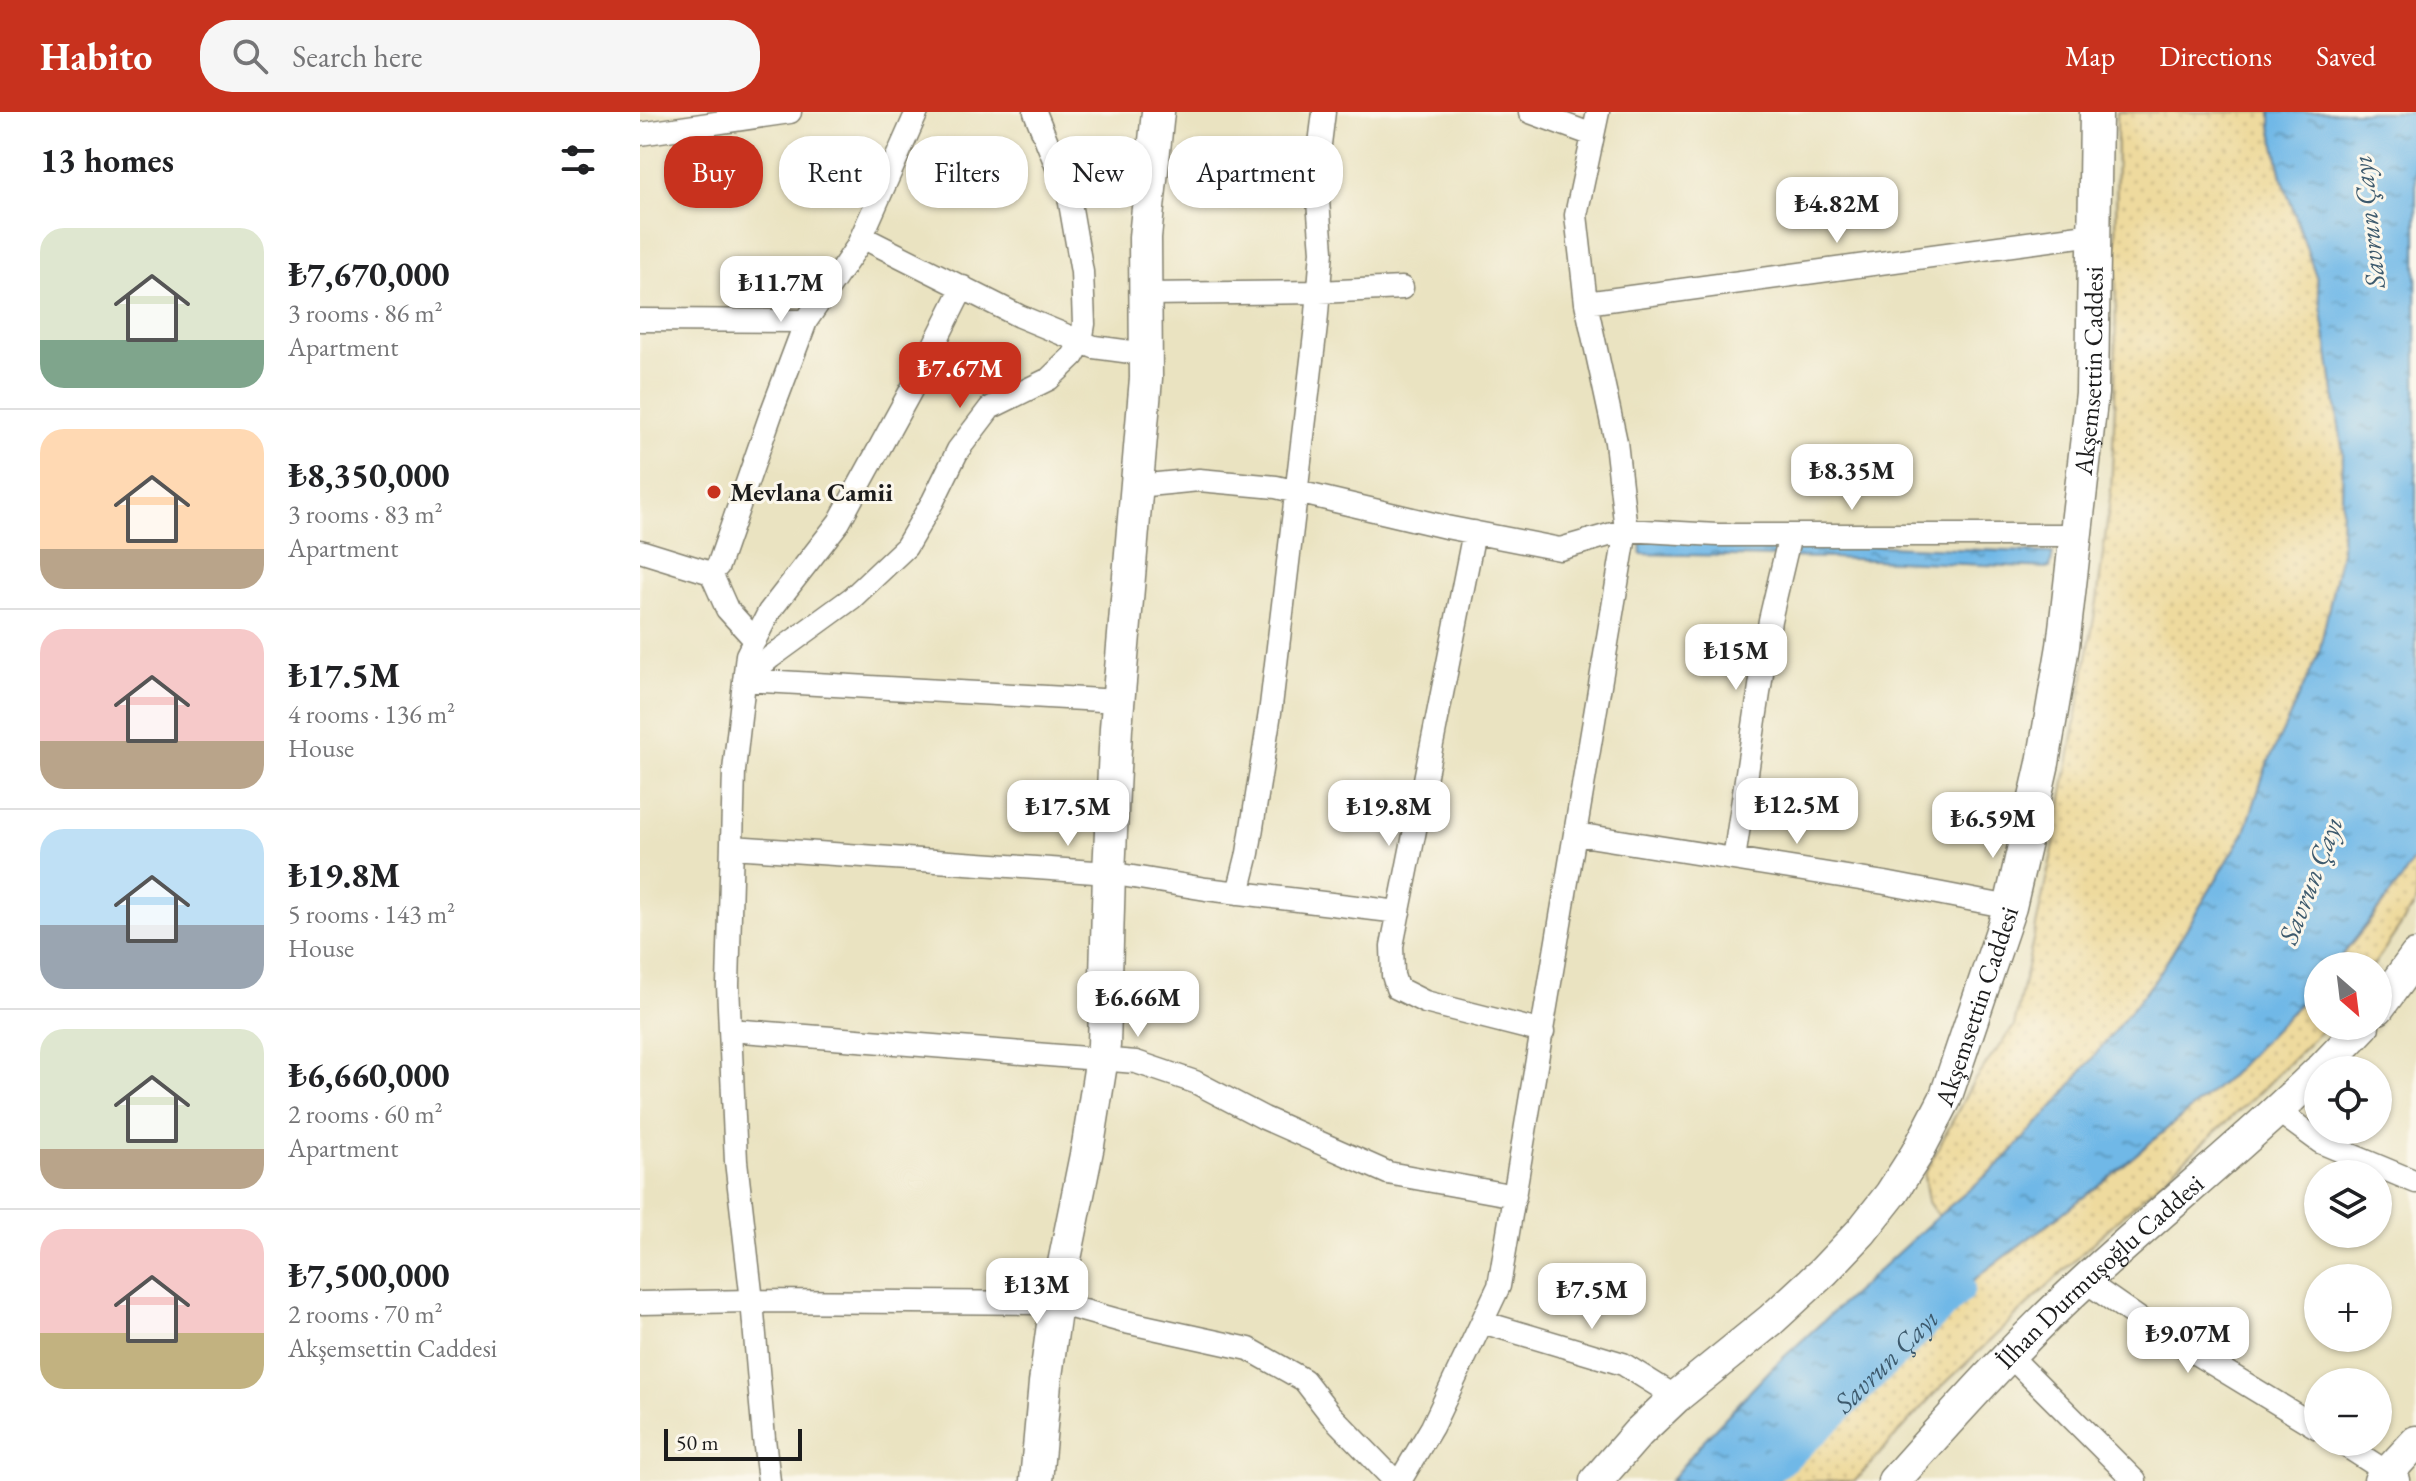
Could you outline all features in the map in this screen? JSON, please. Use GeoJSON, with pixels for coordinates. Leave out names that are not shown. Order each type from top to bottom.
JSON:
{"type":"FeatureCollection","features":[{"type":"Feature","properties":{"kind":"street"},"geometry":{"type":"LineString","coordinates":[[640,134],[790,112]]}},
{"type":"Feature","properties":{"kind":"street"},"geometry":{"type":"LineString","coordinates":[[711,573],[718,566],[806,321],[857,247],[917,112]]}},
{"type":"Feature","properties":{"kind":"street"},"geometry":{"type":"LineString","coordinates":[[744,680],[852,598],[906,547],[958,450],[990,408],[1049,379],[1073,356],[1081,342],[1084,324],[1082,272],[1069,197],[1035,112]]}},
{"type":"Feature","properties":{"kind":"street"},"geometry":{"type":"LineString","coordinates":[[1036,1481],[1056,1303],[1088,1145],[1104,1045],[1109,873],[1119,701],[1146,354],[1145,237],[1158,112]]}},
{"type":"Feature","properties":{"kind":"street"},"geometry":{"type":"LineString","coordinates":[[1238,893],[1248,853],[1271,706],[1319,292],[1322,251],[1316,176],[1324,112]]}},
{"type":"Feature","properties":{"kind":"street"},"geometry":{"type":"LineString","coordinates":[[1530,112],[1593,135]]}},
{"type":"Feature","properties":{"kind":"street"},"geometry":{"type":"LineString","coordinates":[[640,1303],[1056,1303],[1121,1321],[1249,1349],[1304,1380],[1331,1415],[1398,1481],[1432,1427],[1499,1286],[1626,530],[1616,442],[1586,303],[1576,215],[1598,112]]}},
{"type":"Feature","properties":{"kind":"street","name":"Akşemsettin Caddesi"},"geometry":{"type":"LineString","coordinates":[[1596,1481],[1638,1433],[1676,1397],[1771,1320],[1861,1232],[1916,1155],[1945,1099],[2010,907],[2043,763],[2063,646],[2092,393],[2096,112]]}},
{"type":"Feature","properties":{"kind":"street"},"geometry":{"type":"LineString","coordinates":[[1586,303],[2094,234]]}},
{"type":"Feature","properties":{"kind":"street"},"geometry":{"type":"LineString","coordinates":[[862,237],[1019,316],[1081,342],[1094,347],[1146,354]]}},
{"type":"Feature","properties":{"kind":"street"},"geometry":{"type":"LineString","coordinates":[[769,1481],[736,1161],[728,985],[734,771],[747,655],[769,612],[839,522],[963,287]]}},
{"type":"Feature","properties":{"kind":"street"},"geometry":{"type":"LineString","coordinates":[[1146,294],[1402,288]]}},
{"type":"Feature","properties":{"kind":"street"},"geometry":{"type":"LineString","coordinates":[[640,320],[806,321]]}},
{"type":"Feature","properties":{"kind":"street"},"geometry":{"type":"LineString","coordinates":[[1137,486],[1199,480],[1276,487],[1560,549],[1626,530],[1717,535],[2077,535]]}},
{"type":"Feature","properties":{"kind":"street"},"geometry":{"type":"LineString","coordinates":[[1474,532],[1392,946],[1393,975],[1397,988],[1425,1002],[1543,1032]]}},
{"type":"Feature","properties":{"kind":"street"},"geometry":{"type":"LineString","coordinates":[[1734,859],[1770,620],[1790,535]]}},
{"type":"Feature","properties":{"kind":"street"},"geometry":{"type":"LineString","coordinates":[[640,551],[711,573],[727,609],[755,640]]}},
{"type":"Feature","properties":{"kind":"street"},"geometry":{"type":"LineString","coordinates":[[744,680],[1119,701]]}},
{"type":"Feature","properties":{"kind":"street"},"geometry":{"type":"LineString","coordinates":[[1576,834],[1885,883],[2010,907]]}},
{"type":"Feature","properties":{"kind":"street"},"geometry":{"type":"LineString","coordinates":[[732,847],[1109,873],[1238,893],[1399,912]]}},
{"type":"Feature","properties":{"kind":"street"},"geometry":{"type":"LineString","coordinates":[[2392,989],[2416,956]]}},
{"type":"Feature","properties":{"kind":"street"},"geometry":{"type":"LineString","coordinates":[[730,1030],[1136,1062],[1195,1082],[1264,1118],[1388,1173],[1515,1196]]}},
{"type":"Feature","properties":{"kind":"street","name":"İlhan Durmuşoğlu Caddesi"},"geometry":{"type":"LineString","coordinates":[[2334,1056],[2349,1040]]}},
{"type":"Feature","properties":{"kind":"street","name":"İlhan Durmuşoğlu Caddesi"},"geometry":{"type":"LineString","coordinates":[[1894,1481],[2010,1356],[2085,1281],[2304,1086]]}},
{"type":"Feature","properties":{"kind":"street"},"geometry":{"type":"LineString","coordinates":[[2278,1111],[2320,1142],[2416,1182]]}},
{"type":"Feature","properties":{"kind":"street"},"geometry":{"type":"LineString","coordinates":[[2085,1281],[2144,1322],[2304,1419]]}},
{"type":"Feature","properties":{"kind":"street"},"geometry":{"type":"LineString","coordinates":[[1482,1322],[1623,1364],[1676,1397]]}},
{"type":"Feature","properties":{"kind":"street"},"geometry":{"type":"LineString","coordinates":[[2010,1356],[2135,1481]]}},
{"type":"Feature","properties":{"kind":"street"},"geometry":{"type":"LineString","coordinates":[[2359,1456],[2389,1478],[2416,1442]]}},
{"type":"Feature","properties":{"kind":"sand"},"geometry":{"type":"Polygon","coordinates":[[[2117,112],[2271,112],[2282,177],[2317,279],[2343,452],[2341,552],[2319,653],[2266,767],[2245,832],[2156,979],[2055,1105],[2001,1163],[1938,1216],[1928,1202],[1924,1175],[1973,1082],[2014,1026],[2054,844],[2097,601],[2111,491],[2115,403],[2117,112]]]}},
{"type":"Feature","properties":{"kind":"sand"},"geometry":{"type":"Polygon","coordinates":[[[2416,855],[2416,903],[2383,952],[2345,952],[2388,898],[2416,855]]]}},
{"type":"Feature","properties":{"kind":"sand"},"geometry":{"type":"Polygon","coordinates":[[[2304,999],[2304,1040],[2312,1040],[1933,1395],[1855,1481],[1755,1481],[1788,1444],[1856,1380],[1981,1274],[2097,1187],[2228,1078],[2304,999]]]}},
{"type":"Feature","properties":{"kind":"water"},"geometry":{"type":"Polygon","coordinates":[[[2271,112],[2416,112],[2416,855],[2402,879],[2345,952],[2304,952],[2304,999],[2228,1078],[2097,1187],[1981,1274],[1856,1380],[1788,1444],[1755,1481],[1670,1481],[1773,1367],[1938,1216],[2001,1163],[2055,1105],[2156,979],[2245,832],[2266,767],[2319,653],[2341,552],[2343,452],[2317,279],[2282,177],[2271,112]]]}},
{"type":"Feature","properties":{"kind":"water"},"geometry":{"type":"Polygon","coordinates":[[[1640,536],[2053,553],[2050,568],[1831,558],[1641,554],[1640,536]]]}},
{"type":"Feature","properties":{"kind":"waterway","name":"Savrun Çayı"},"geometry":{"type":"LineString","coordinates":[[1750,1481],[1786,1455],[1836,1410],[1959,1288]]}},
{"type":"Feature","properties":{"kind":"place","name":"Mevlana Camii"},"geometry":{"type":"Point","coordinates":[714,492]}}]}
